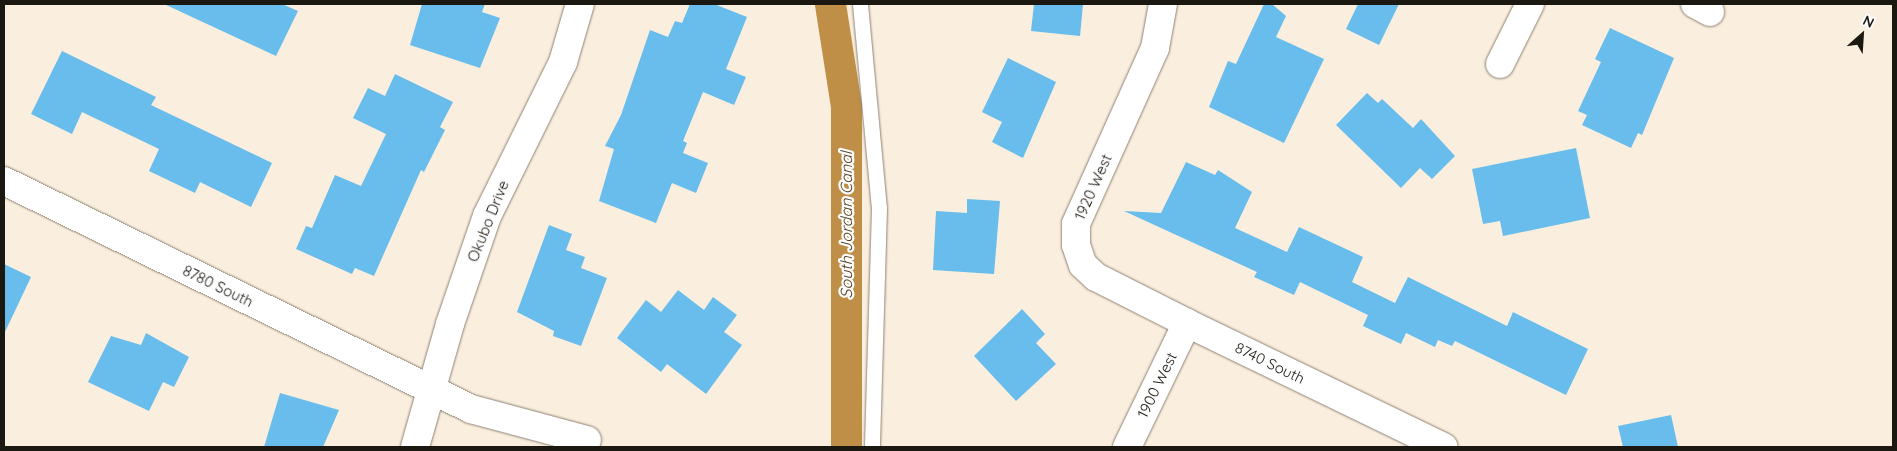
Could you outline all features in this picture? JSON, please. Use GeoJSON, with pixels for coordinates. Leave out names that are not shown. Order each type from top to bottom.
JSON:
{"type":"FeatureCollection","features":[{"type":"Feature","properties":{"kind":"street","name":"Okubo Drive"},"geometry":{"type":"LineString","coordinates":[[415,447],[487,216],[563,62],[580,4]]}},
{"type":"Feature","properties":{"kind":"street","name":"1920 West"},"geometry":{"type":"LineString","coordinates":[[1096,277],[1083,265],[1076,246],[1076,224],[1136,94],[1155,48],[1163,4]]}},
{"type":"Feature","properties":{"kind":"street"},"geometry":{"type":"LineString","coordinates":[[1500,64],[1530,4]]}},
{"type":"Feature","properties":{"kind":"street","name":"8780 South"},"geometry":{"type":"LineString","coordinates":[[4,181],[471,408],[587,440]]}},
{"type":"Feature","properties":{"kind":"street","name":"8740 South"},"geometry":{"type":"LineString","coordinates":[[1096,277],[1444,447]]}},
{"type":"Feature","properties":{"kind":"street","name":"1900 West"},"geometry":{"type":"LineString","coordinates":[[1127,447],[1187,323]]}},
{"type":"Feature","properties":{"kind":"lane"},"geometry":{"type":"LineString","coordinates":[[860,4],[879,208],[872,447]]}},
{"type":"Feature","properties":{"kind":"building"},"geometry":{"type":"Polygon","coordinates":[[[164,4],[282,4],[298,11],[276,56],[164,4]]]}},
{"type":"Feature","properties":{"kind":"building"},"geometry":{"type":"Polygon","coordinates":[[[422,4],[485,4],[482,12],[500,18],[480,68],[410,45],[422,4]]]}},
{"type":"Feature","properties":{"kind":"building"},"geometry":{"type":"Polygon","coordinates":[[[690,4],[714,4],[747,17],[726,69],[746,77],[734,105],[703,92],[683,141],[687,143],[683,153],[708,163],[696,193],[672,183],[656,223],[599,201],[614,149],[605,146],[621,115],[650,30],[668,37],[675,21],[682,23],[690,4]]]}},
{"type":"Feature","properties":{"kind":"building"},"geometry":{"type":"Polygon","coordinates":[[[1034,4],[1083,4],[1080,36],[1031,31],[1034,4]]]}},
{"type":"Feature","properties":{"kind":"building"},"geometry":{"type":"Polygon","coordinates":[[[1264,4],[1272,4],[1286,16],[1276,37],[1324,59],[1284,143],[1209,107],[1228,61],[1236,64],[1264,4]]]}},
{"type":"Feature","properties":{"kind":"building"},"geometry":{"type":"Polygon","coordinates":[[[1358,4],[1399,4],[1379,45],[1346,29],[1358,4]]]}},
{"type":"Feature","properties":{"kind":"building"},"geometry":{"type":"Polygon","coordinates":[[[1610,28],[1674,58],[1642,135],[1638,133],[1631,148],[1582,125],[1587,115],[1578,111],[1601,62],[1595,59],[1610,28]]]}},
{"type":"Feature","properties":{"kind":"building"},"geometry":{"type":"Polygon","coordinates":[[[62,51],[156,97],[151,105],[272,163],[251,207],[200,182],[195,193],[149,171],[159,149],[82,112],[72,134],[31,114],[62,51]]]}},
{"type":"Feature","properties":{"kind":"building"},"geometry":{"type":"Polygon","coordinates":[[[1008,58],[1056,82],[1023,158],[992,142],[1002,122],[982,112],[1008,58]]]}},
{"type":"Feature","properties":{"kind":"building"},"geometry":{"type":"Polygon","coordinates":[[[395,74],[453,102],[440,127],[445,130],[424,172],[421,170],[374,276],[355,268],[352,274],[296,249],[306,226],[312,228],[335,175],[361,186],[386,134],[353,118],[368,88],[385,96],[395,74]]]}},
{"type":"Feature","properties":{"kind":"building"},"geometry":{"type":"Polygon","coordinates":[[[1367,93],[1378,103],[1382,99],[1413,128],[1421,119],[1455,156],[1432,179],[1420,168],[1401,188],[1336,125],[1367,93]]]}},
{"type":"Feature","properties":{"kind":"building"},"geometry":{"type":"Polygon","coordinates":[[[1576,148],[1590,218],[1503,236],[1500,221],[1483,224],[1472,169],[1576,148]]]}},
{"type":"Feature","properties":{"kind":"building"},"geometry":{"type":"Polygon","coordinates":[[[1186,162],[1215,175],[1218,170],[1252,192],[1235,228],[1287,252],[1299,227],[1363,257],[1352,282],[1395,303],[1408,277],[1507,326],[1513,312],[1588,349],[1566,395],[1455,341],[1452,346],[1438,340],[1435,347],[1406,333],[1401,344],[1363,326],[1368,315],[1300,282],[1294,295],[1254,277],[1257,272],[1124,211],[1161,213],[1186,162]]]}},
{"type":"Feature","properties":{"kind":"building"},"geometry":{"type":"Polygon","coordinates":[[[967,199],[1000,201],[994,274],[933,270],[936,211],[967,213],[967,199]]]}},
{"type":"Feature","properties":{"kind":"building"},"geometry":{"type":"Polygon","coordinates":[[[549,225],[572,234],[566,250],[585,257],[581,268],[607,278],[581,346],[553,336],[554,331],[517,312],[549,225]]]}},
{"type":"Feature","properties":{"kind":"building"},"geometry":{"type":"Polygon","coordinates":[[[4,264],[31,277],[4,334],[4,264]]]}},
{"type":"Feature","properties":{"kind":"building"},"geometry":{"type":"Polygon","coordinates":[[[678,290],[704,310],[713,297],[737,315],[724,332],[742,345],[706,394],[667,364],[661,372],[617,338],[646,300],[661,312],[678,290]]]}},
{"type":"Feature","properties":{"kind":"building"},"geometry":{"type":"Polygon","coordinates":[[[1022,309],[1045,334],[1036,343],[1056,364],[1016,401],[974,356],[1022,309]]]}},
{"type":"Feature","properties":{"kind":"building"},"geometry":{"type":"Polygon","coordinates":[[[146,333],[189,357],[174,387],[163,382],[149,411],[88,382],[111,336],[141,345],[146,333]]]}},
{"type":"Feature","properties":{"kind":"building"},"geometry":{"type":"Polygon","coordinates":[[[280,393],[339,410],[323,447],[264,447],[280,393]]]}},
{"type":"Feature","properties":{"kind":"building"},"geometry":{"type":"Polygon","coordinates":[[[1671,415],[1678,447],[1623,447],[1618,426],[1671,415]]]}},
{"type":"Feature","properties":{"kind":"waterway","name":"South Jordan Canal"},"geometry":{"type":"LineString","coordinates":[[830,4],[846,106],[846,447]]}}]}
